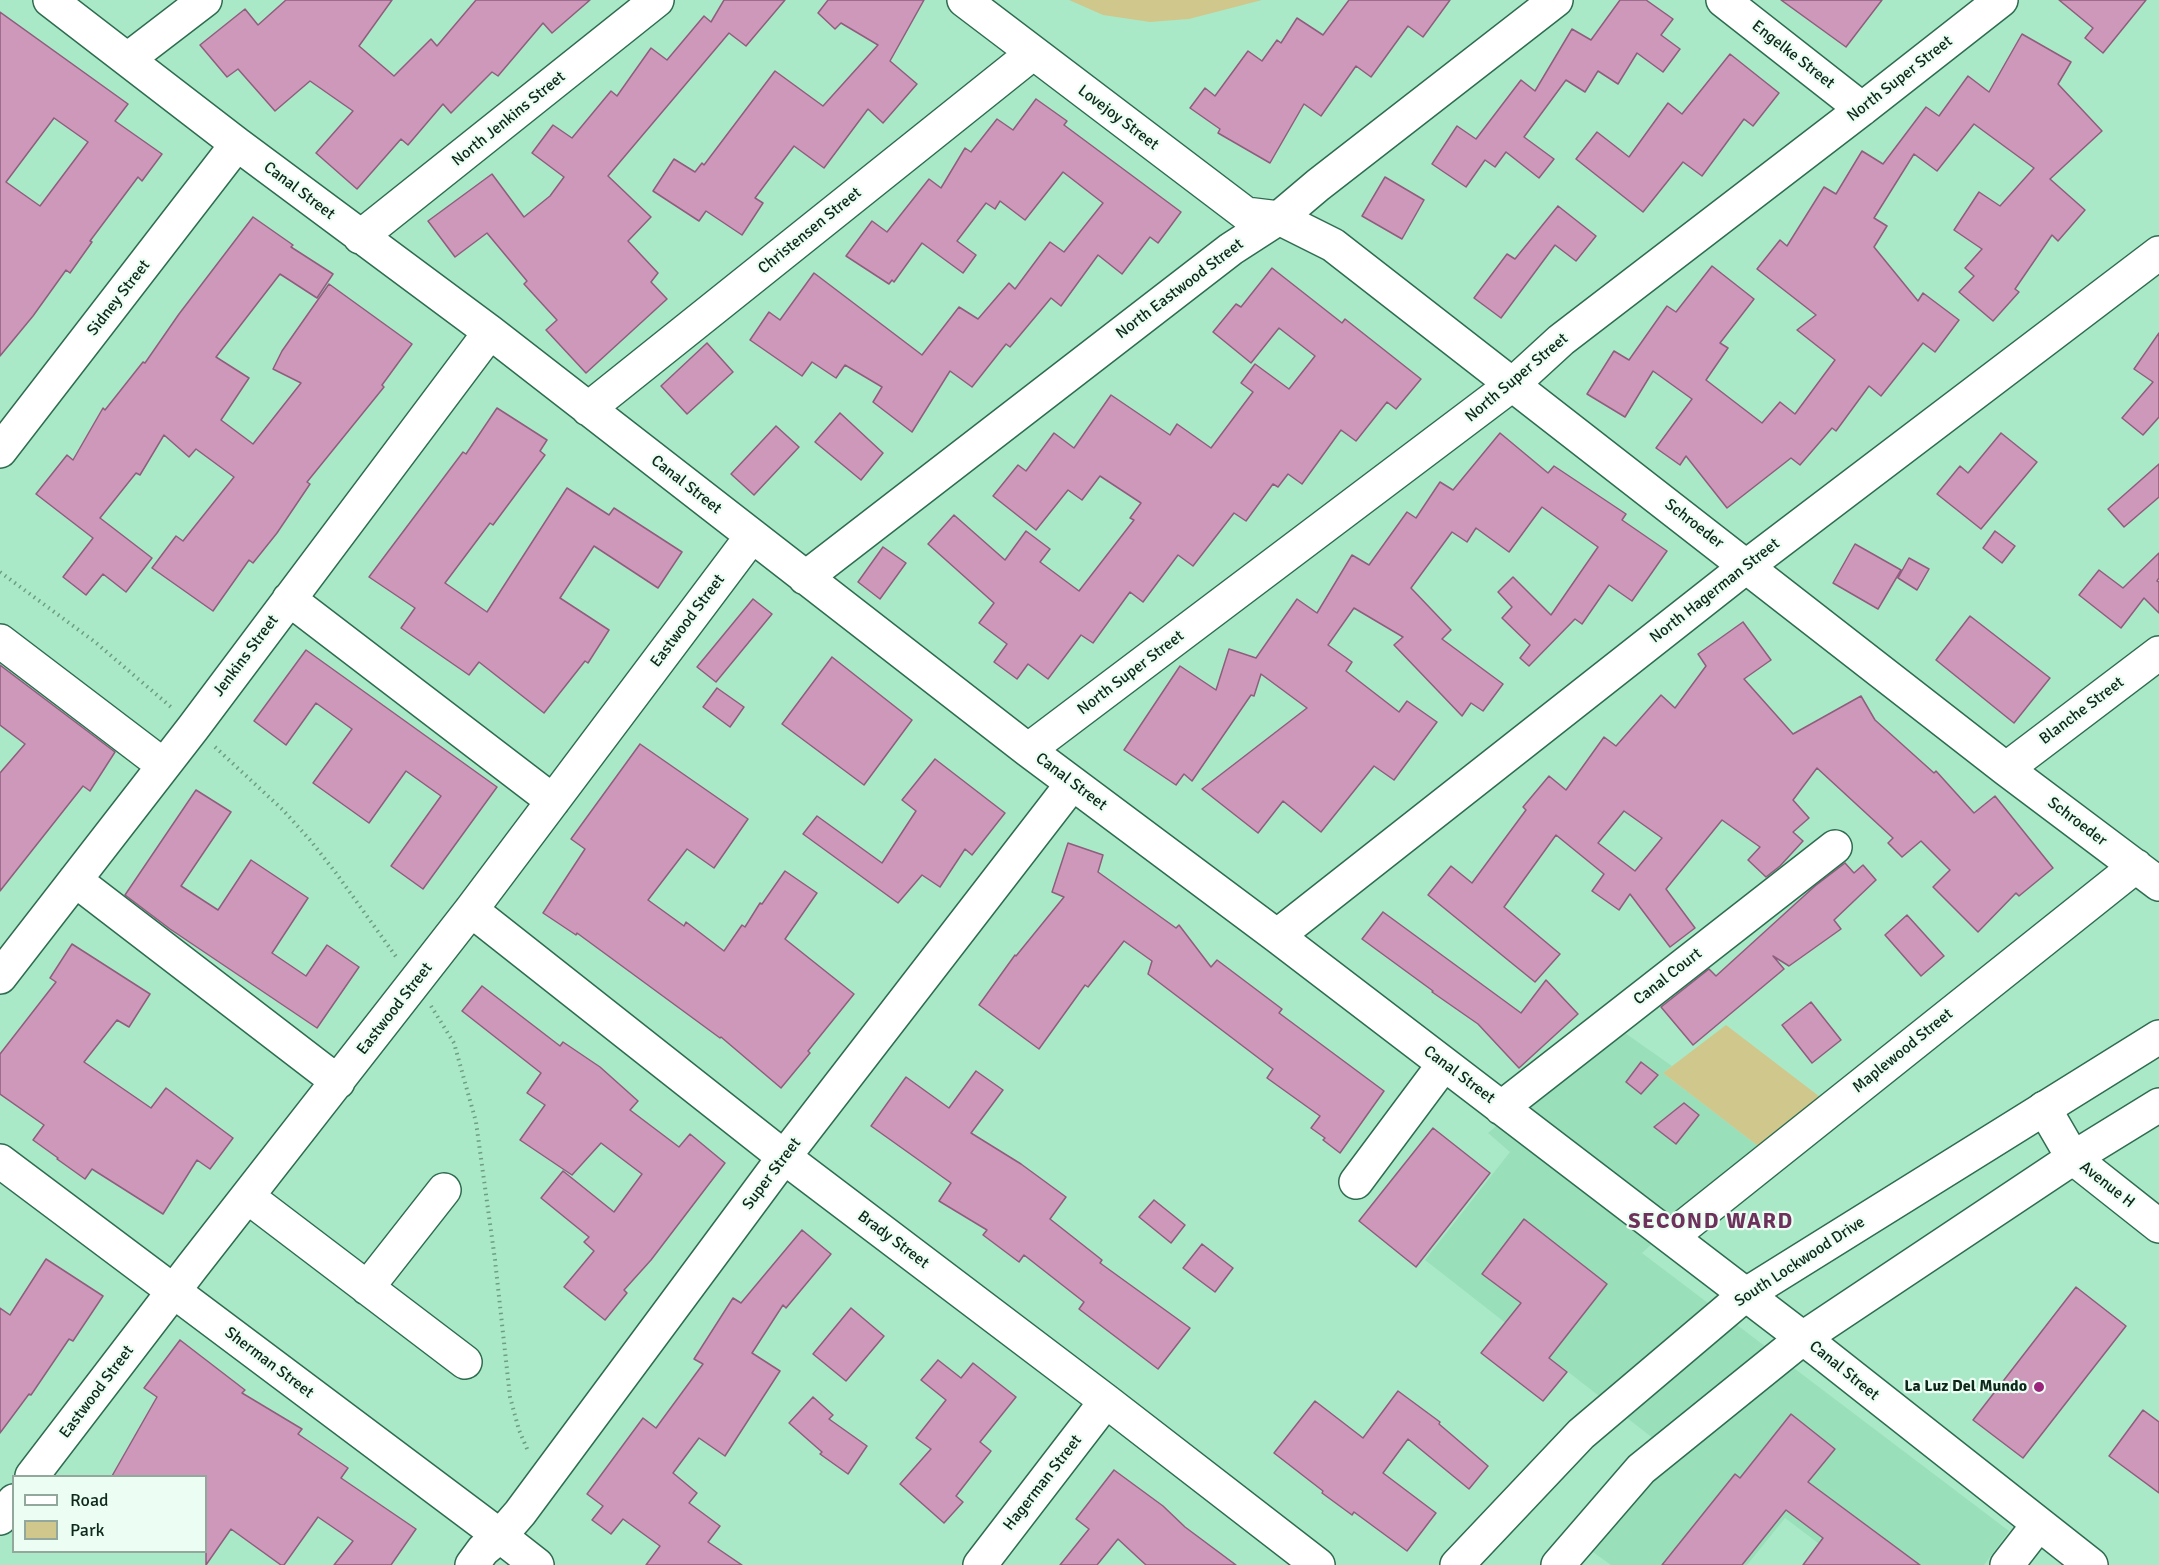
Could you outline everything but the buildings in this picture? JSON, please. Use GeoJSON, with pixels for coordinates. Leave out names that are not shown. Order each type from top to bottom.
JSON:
{"type":"FeatureCollection","features":[{"type":"Feature","properties":{"kind":"street","name":"Canal Street"},"geometry":{"type":"LineString","coordinates":[[50,0],[237,144],[490,333],[1072,784],[1277,936],[1671,1236],[2091,1565]]}},
{"type":"Feature","properties":{"kind":"street"},"geometry":{"type":"LineString","coordinates":[[128,59],[205,0]]}},
{"type":"Feature","properties":{"kind":"street","name":"North Jenkins Street"},"geometry":{"type":"LineString","coordinates":[[360,237],[657,0]]}},
{"type":"Feature","properties":{"kind":"street","name":"Lovejoy Street"},"geometry":{"type":"LineString","coordinates":[[964,0],[1246,214],[1279,218]]}},
{"type":"Feature","properties":{"kind":"street","name":"North Eastwood Street"},"geometry":{"type":"LineString","coordinates":[[805,578],[1231,249],[1279,218],[1317,185],[1556,0]]}},
{"type":"Feature","properties":{"kind":"street","name":"Engelke Street"},"geometry":{"type":"LineString","coordinates":[[1724,0],[1862,109]]}},
{"type":"Feature","properties":{"kind":"street","name":"North Super Street"},"geometry":{"type":"LineString","coordinates":[[1028,750],[1514,384],[1561,340],[2001,0]]}},
{"type":"Feature","properties":{"kind":"street","name":"Christensen Street"},"geometry":{"type":"LineString","coordinates":[[588,409],[1033,53]]}},
{"type":"Feature","properties":{"kind":"street","name":"Sidney Street"},"geometry":{"type":"LineString","coordinates":[[0,451],[237,144]]}},
{"type":"Feature","properties":{"kind":"street","name":"Schroeder"},"geometry":{"type":"LineString","coordinates":[[1279,218],[1333,245],[2006,769],[2147,875]]}},
{"type":"Feature","properties":{"kind":"street","name":"North Hagerman Street"},"geometry":{"type":"LineString","coordinates":[[1277,936],[1747,566],[2159,253]]}},
{"type":"Feature","properties":{"kind":"street","name":"Jenkins Street"},"geometry":{"type":"LineString","coordinates":[[0,977],[193,728],[490,333]]}},
{"type":"Feature","properties":{"kind":"street","name":"Eastwood Street"},"geometry":{"type":"LineString","coordinates":[[33,1475],[471,910],[752,536]]}},
{"type":"Feature","properties":{"kind":"street"},"geometry":{"type":"LineString","coordinates":[[289,599],[553,801]]}},
{"type":"Feature","properties":{"kind":"street"},"geometry":{"type":"LineString","coordinates":[[0,641],[163,765]]}},
{"type":"Feature","properties":{"kind":"street","name":"Blanche Street"},"geometry":{"type":"LineString","coordinates":[[2006,769],[2159,653]]}},
{"type":"Feature","properties":{"kind":"street","name":"Super Street"},"geometry":{"type":"LineString","coordinates":[[472,1565],[483,1550],[501,1536],[520,1513],[784,1157],[1072,784]]}},
{"type":"Feature","properties":{"kind":"street","name":"Canal Court"},"geometry":{"type":"LineString","coordinates":[[1501,1107],[1835,847]]}},
{"type":"Feature","properties":{"kind":"street","name":"Maplewood Street"},"geometry":{"type":"LineString","coordinates":[[1671,1236],[2147,875]]}},
{"type":"Feature","properties":{"kind":"street"},"geometry":{"type":"LineString","coordinates":[[75,880],[338,1082]]}},
{"type":"Feature","properties":{"kind":"street","name":"Brady Street"},"geometry":{"type":"LineString","coordinates":[[471,910],[784,1157],[1318,1565]]}},
{"type":"Feature","properties":{"kind":"street","name":"South Lockwood Drive"},"geometry":{"type":"LineString","coordinates":[[1457,1565],[1581,1434],[1745,1295],[2159,1037]]}},
{"type":"Feature","properties":{"kind":"street"},"geometry":{"type":"LineString","coordinates":[[1356,1182],[1444,1064]]}},
{"type":"Feature","properties":{"kind":"street"},"geometry":{"type":"LineString","coordinates":[[1558,1565],[1641,1469],[1803,1338],[2073,1158],[2159,1105]]}},
{"type":"Feature","properties":{"kind":"street","name":"Avenue H"},"geometry":{"type":"LineString","coordinates":[[2044,1108],[2073,1158],[2159,1226]]}},
{"type":"Feature","properties":{"kind":"street","name":"Sherman Street"},"geometry":{"type":"LineString","coordinates":[[0,1161],[537,1565]]}},
{"type":"Feature","properties":{"kind":"street"},"geometry":{"type":"LineString","coordinates":[[367,1288],[444,1190]]}},
{"type":"Feature","properties":{"kind":"street"},"geometry":{"type":"LineString","coordinates":[[248,1197],[465,1362]]}},
{"type":"Feature","properties":{"kind":"street","name":"Hagerman Street"},"geometry":{"type":"LineString","coordinates":[[980,1565],[1106,1401]]}},
{"type":"Feature","properties":{"kind":"street"},"geometry":{"type":"LineString","coordinates":[[0,1518],[12,1503]]}},
{"type":"Feature","properties":{"kind":"street"},"geometry":{"type":"LineString","coordinates":[[2007,1565],[2038,1525]]}},
{"type":"Feature","properties":{"kind":"path"},"geometry":{"type":"LineString","coordinates":[[0,572],[95,642],[253,781],[310,840],[439,1016],[454,1043],[476,1122],[495,1260],[510,1397],[519,1430],[528,1451],[521,1460]]}},
{"type":"Feature","properties":{"kind":"shaded area"},"geometry":{"type":"Polygon","coordinates":[[[1615,1026],[1672,1066],[1663,1073],[1758,1146],[1642,1253],[2009,1531],[1984,1565],[1847,1565],[1785,1518],[1747,1565],[1611,1565],[1583,1545],[1677,1457],[1425,1260],[1510,1152],[1488,1133],[1615,1026]]]}},
{"type":"Feature","properties":{"kind":"green space"},"geometry":{"type":"Polygon","coordinates":[[[1069,0],[1262,0],[1189,19],[1150,22],[1103,15],[1069,0]]]}},
{"type":"Feature","properties":{"kind":"green space"},"geometry":{"type":"Polygon","coordinates":[[[1726,1025],[1824,1100],[1758,1146],[1663,1073],[1726,1025]]]}},
{"type":"Feature","properties":{"kind":"place","name":"La Luz Del Mundo"},"geometry":{"type":"Point","coordinates":[2039,1387]}},
{"type":"Feature","properties":{"kind":"district","name":"SECOND WARD"},"geometry":{"type":"Point","coordinates":[1711,1222]}}]}
